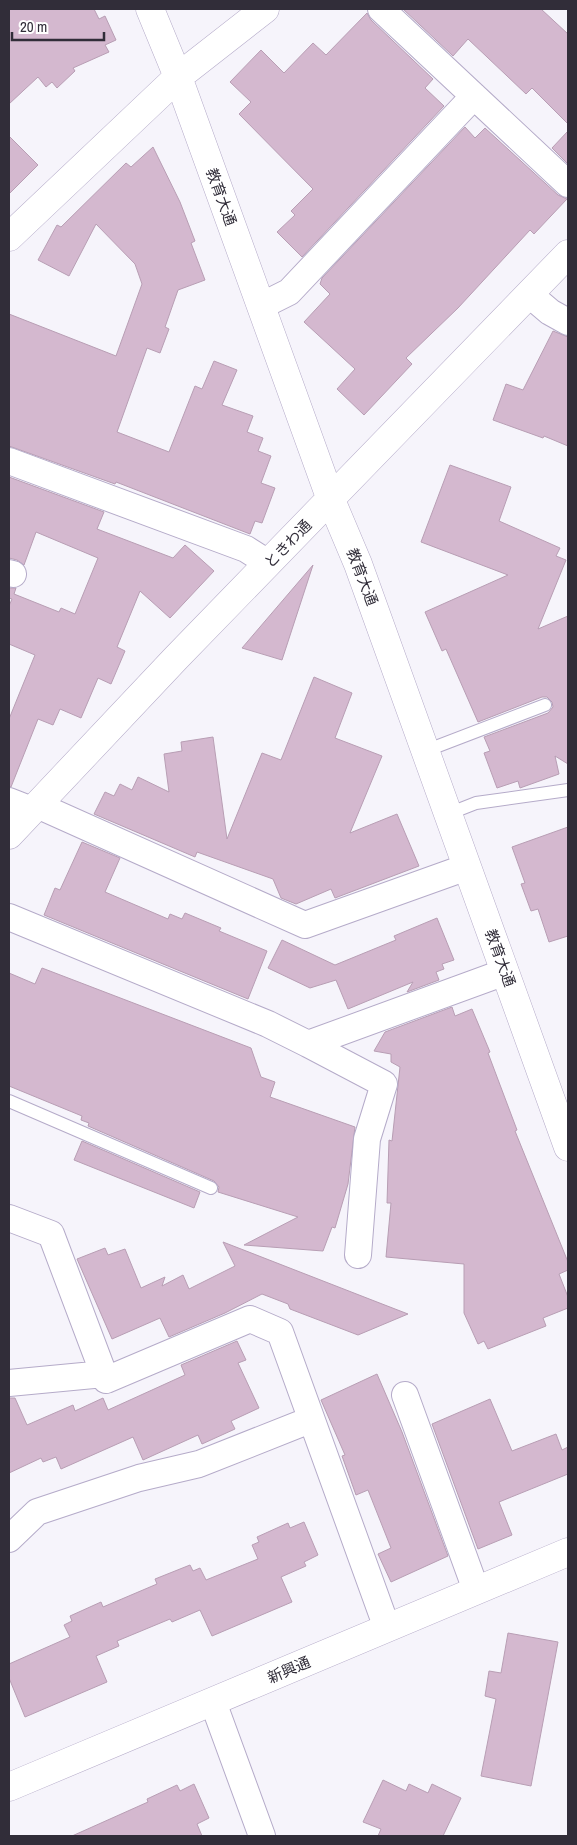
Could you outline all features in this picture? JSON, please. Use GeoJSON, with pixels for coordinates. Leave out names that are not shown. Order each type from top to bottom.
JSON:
{"type":"FeatureCollection","features":[{"type":"Feature","properties":{"kind":"street","name":"教育大通"},"geometry":{"type":"LineString","coordinates":[[150,9],[178,77],[331,500],[358,564],[505,972],[562,1108],[568,1147]]}},
{"type":"Feature","properties":{"kind":"street"},"geometry":{"type":"LineString","coordinates":[[9,237],[178,77],[265,9]]}},
{"type":"Feature","properties":{"kind":"street"},"geometry":{"type":"LineString","coordinates":[[381,9],[568,184]]}},
{"type":"Feature","properties":{"kind":"street"},"geometry":{"type":"LineString","coordinates":[[261,306],[289,292],[474,96]]}},
{"type":"Feature","properties":{"kind":"street","name":"ときわ通"},"geometry":{"type":"LineString","coordinates":[[9,835],[26,805],[331,500],[568,254]]}},
{"type":"Feature","properties":{"kind":"street"},"geometry":{"type":"LineString","coordinates":[[530,295],[550,312],[568,322]]}},
{"type":"Feature","properties":{"kind":"street"},"geometry":{"type":"LineString","coordinates":[[9,461],[246,548],[268,563]]}},
{"type":"Feature","properties":{"kind":"street"},"geometry":{"type":"LineString","coordinates":[[26,805],[305,925],[467,867]]}},
{"type":"Feature","properties":{"kind":"street"},"geometry":{"type":"LineString","coordinates":[[9,917],[268,1024],[384,1084],[367,1139],[358,1255]]}},
{"type":"Feature","properties":{"kind":"street"},"geometry":{"type":"LineString","coordinates":[[308,1044],[505,972]]}},
{"type":"Feature","properties":{"kind":"street"},"geometry":{"type":"LineString","coordinates":[[9,1218],[51,1234],[106,1380],[250,1319],[280,1332],[310,1420],[387,1628]]}},
{"type":"Feature","properties":{"kind":"street"},"geometry":{"type":"LineString","coordinates":[[9,1383],[104,1374]]}},
{"type":"Feature","properties":{"kind":"street"},"geometry":{"type":"LineString","coordinates":[[405,1395],[476,1590]]}},
{"type":"Feature","properties":{"kind":"street"},"geometry":{"type":"LineString","coordinates":[[9,1539],[37,1512],[139,1478],[199,1464],[310,1420]]}},
{"type":"Feature","properties":{"kind":"street","name":"新興通"},"geometry":{"type":"LineString","coordinates":[[9,1787],[568,1552]]}},
{"type":"Feature","properties":{"kind":"street"},"geometry":{"type":"LineString","coordinates":[[213,1702],[262,1836]]}},
{"type":"Feature","properties":{"kind":"lane"},"geometry":{"type":"LineString","coordinates":[[425,751],[546,705]]}},
{"type":"Feature","properties":{"kind":"lane"},"geometry":{"type":"LineString","coordinates":[[448,814],[476,803],[568,790]]}},
{"type":"Feature","properties":{"kind":"lane"},"geometry":{"type":"LineString","coordinates":[[9,1101],[211,1188]]}},
{"type":"Feature","properties":{"kind":"building"},"geometry":{"type":"Polygon","coordinates":[[[9,9],[94,9],[99,19],[105,16],[116,40],[105,45],[109,52],[73,68],[75,71],[57,88],[52,82],[46,87],[38,77],[9,104],[9,9]]]}},
{"type":"Feature","properties":{"kind":"building"},"geometry":{"type":"Polygon","coordinates":[[[403,9],[541,9],[568,34],[568,124],[532,88],[526,94],[468,39],[453,56],[403,9]]]}},
{"type":"Feature","properties":{"kind":"building"},"geometry":{"type":"Polygon","coordinates":[[[367,13],[371,20],[433,79],[425,88],[444,106],[302,257],[277,232],[295,215],[291,211],[313,189],[239,114],[251,102],[230,82],[261,50],[284,73],[313,43],[326,55],[367,13]]]}},
{"type":"Feature","properties":{"kind":"building"},"geometry":{"type":"Polygon","coordinates":[[[465,127],[475,138],[485,128],[558,195],[567,199],[534,234],[530,230],[458,308],[406,358],[412,364],[364,415],[337,389],[355,369],[304,322],[330,294],[320,284],[322,278],[465,127]]]}},
{"type":"Feature","properties":{"kind":"building"},"geometry":{"type":"Polygon","coordinates":[[[568,131],[568,164],[552,148],[568,131]]]}},
{"type":"Feature","properties":{"kind":"building"},"geometry":{"type":"Polygon","coordinates":[[[9,136],[38,165],[9,194],[9,136]]]}},
{"type":"Feature","properties":{"kind":"building"},"geometry":{"type":"Polygon","coordinates":[[[153,147],[180,202],[195,241],[191,243],[205,280],[178,290],[165,327],[169,329],[160,353],[147,348],[117,432],[169,452],[195,386],[202,389],[214,361],[237,370],[222,405],[253,416],[247,432],[263,438],[258,451],[271,456],[261,483],[275,488],[262,523],[255,521],[250,534],[116,482],[115,484],[9,446],[9,314],[116,356],[142,284],[135,264],[96,224],[69,276],[38,260],[57,225],[61,227],[126,163],[131,167],[153,147]]]}},
{"type":"Feature","properties":{"kind":"building"},"geometry":{"type":"Polygon","coordinates":[[[553,331],[568,337],[568,446],[544,436],[543,438],[493,420],[506,384],[523,390],[553,331]]]}},
{"type":"Feature","properties":{"kind":"building"},"geometry":{"type":"Polygon","coordinates":[[[450,465],[511,487],[499,521],[560,548],[556,556],[566,560],[538,629],[568,616],[568,764],[555,756],[559,774],[520,788],[518,781],[497,788],[484,753],[490,751],[484,737],[548,713],[553,707],[552,702],[547,697],[542,697],[478,722],[446,649],[442,651],[425,612],[508,575],[421,542],[450,465]]]}},
{"type":"Feature","properties":{"kind":"building"},"geometry":{"type":"Polygon","coordinates":[[[9,477],[104,512],[97,529],[173,558],[185,545],[214,571],[170,618],[140,591],[117,647],[125,651],[111,684],[98,678],[81,718],[60,709],[53,725],[38,719],[11,787],[9,786],[9,719],[35,655],[9,644],[9,606],[12,599],[9,598],[9,588],[16,588],[14,594],[59,612],[61,608],[75,614],[98,558],[36,532],[24,565],[17,560],[9,558],[9,477]]]}},
{"type":"Feature","properties":{"kind":"building"},"geometry":{"type":"Polygon","coordinates":[[[313,565],[282,660],[242,648],[313,565]]]}},
{"type":"Feature","properties":{"kind":"building"},"geometry":{"type":"Polygon","coordinates":[[[314,677],[352,693],[335,738],[382,756],[350,833],[397,814],[419,866],[335,898],[331,889],[296,904],[281,898],[273,879],[197,852],[195,857],[94,814],[105,792],[114,796],[120,784],[132,790],[138,777],[169,792],[164,754],[182,751],[181,742],[213,737],[227,839],[262,753],[281,760],[314,677]]]}},
{"type":"Feature","properties":{"kind":"building"},"geometry":{"type":"Polygon","coordinates":[[[568,827],[568,936],[549,942],[538,909],[531,911],[521,884],[525,883],[512,847],[568,827]]]}},
{"type":"Feature","properties":{"kind":"building"},"geometry":{"type":"Polygon","coordinates":[[[82,842],[120,858],[105,892],[168,919],[170,914],[182,919],[185,913],[221,928],[219,931],[267,951],[248,999],[44,915],[55,888],[60,890],[82,842]]]}},
{"type":"Feature","properties":{"kind":"building"},"geometry":{"type":"Polygon","coordinates":[[[437,918],[454,960],[442,964],[444,969],[436,972],[439,980],[407,992],[413,982],[348,1009],[336,980],[310,988],[268,968],[282,940],[335,965],[396,940],[394,936],[437,918]]]}},
{"type":"Feature","properties":{"kind":"building"},"geometry":{"type":"Polygon","coordinates":[[[42,968],[251,1048],[261,1077],[275,1082],[270,1097],[355,1127],[348,1184],[335,1228],[332,1227],[323,1251],[244,1245],[298,1217],[218,1192],[219,1187],[214,1181],[88,1126],[89,1123],[81,1120],[82,1116],[9,1086],[9,973],[35,984],[42,968]]]}},
{"type":"Feature","properties":{"kind":"building"},"geometry":{"type":"Polygon","coordinates":[[[452,1007],[455,1016],[472,1009],[490,1052],[488,1053],[517,1130],[515,1131],[568,1262],[568,1270],[559,1274],[568,1297],[568,1308],[543,1318],[546,1326],[488,1349],[484,1341],[478,1344],[464,1313],[464,1264],[386,1257],[391,1203],[387,1203],[389,1140],[392,1141],[400,1067],[391,1062],[391,1054],[374,1051],[385,1032],[452,1007]]]}},
{"type":"Feature","properties":{"kind":"building"},"geometry":{"type":"Polygon","coordinates":[[[82,1141],[200,1192],[194,1208],[74,1160],[82,1141]]]}},
{"type":"Feature","properties":{"kind":"building"},"geometry":{"type":"Polygon","coordinates":[[[223,1242],[408,1314],[358,1335],[290,1309],[288,1304],[262,1294],[225,1313],[169,1337],[160,1318],[112,1339],[77,1259],[105,1248],[108,1255],[125,1249],[141,1288],[165,1277],[162,1286],[183,1275],[189,1289],[235,1266],[223,1242]]]}},
{"type":"Feature","properties":{"kind":"building"},"geometry":{"type":"Polygon","coordinates":[[[237,1341],[246,1360],[238,1363],[259,1408],[231,1421],[235,1429],[202,1444],[198,1435],[143,1460],[133,1437],[61,1469],[56,1457],[43,1462],[41,1458],[9,1473],[9,1398],[15,1398],[27,1425],[73,1405],[75,1411],[103,1398],[108,1410],[185,1375],[181,1365],[237,1341]]]}},
{"type":"Feature","properties":{"kind":"building"},"geometry":{"type":"Polygon","coordinates":[[[377,1374],[402,1432],[448,1556],[391,1582],[378,1554],[391,1548],[368,1490],[356,1495],[342,1456],[345,1455],[321,1400],[377,1374]]]}},
{"type":"Feature","properties":{"kind":"building"},"geometry":{"type":"Polygon","coordinates":[[[490,1399],[512,1451],[556,1434],[562,1450],[568,1447],[568,1474],[499,1502],[512,1535],[478,1549],[432,1424],[490,1399]]]}},
{"type":"Feature","properties":{"kind":"building"},"geometry":{"type":"Polygon","coordinates":[[[304,1522],[318,1555],[304,1562],[306,1566],[281,1577],[292,1602],[212,1636],[200,1610],[172,1622],[170,1619],[117,1641],[119,1646],[96,1656],[107,1682],[25,1717],[9,1678],[9,1664],[70,1637],[64,1625],[72,1621],[70,1616],[101,1602],[103,1607],[157,1584],[155,1579],[190,1565],[193,1571],[200,1568],[206,1580],[258,1559],[252,1545],[259,1542],[257,1537],[288,1523],[290,1528],[304,1522]]]}},
{"type":"Feature","properties":{"kind":"building"},"geometry":{"type":"Polygon","coordinates":[[[508,1633],[558,1642],[531,1786],[481,1776],[496,1699],[485,1696],[489,1671],[501,1673],[508,1633]]]}},
{"type":"Feature","properties":{"kind":"building"},"geometry":{"type":"Polygon","coordinates":[[[383,1780],[406,1791],[409,1784],[428,1793],[432,1784],[461,1798],[443,1836],[378,1836],[381,1829],[363,1822],[383,1780]]]}},
{"type":"Feature","properties":{"kind":"building"},"geometry":{"type":"Polygon","coordinates":[[[194,1784],[209,1818],[197,1824],[202,1836],[72,1836],[148,1802],[147,1799],[177,1785],[180,1791],[194,1784]]]}}]}
